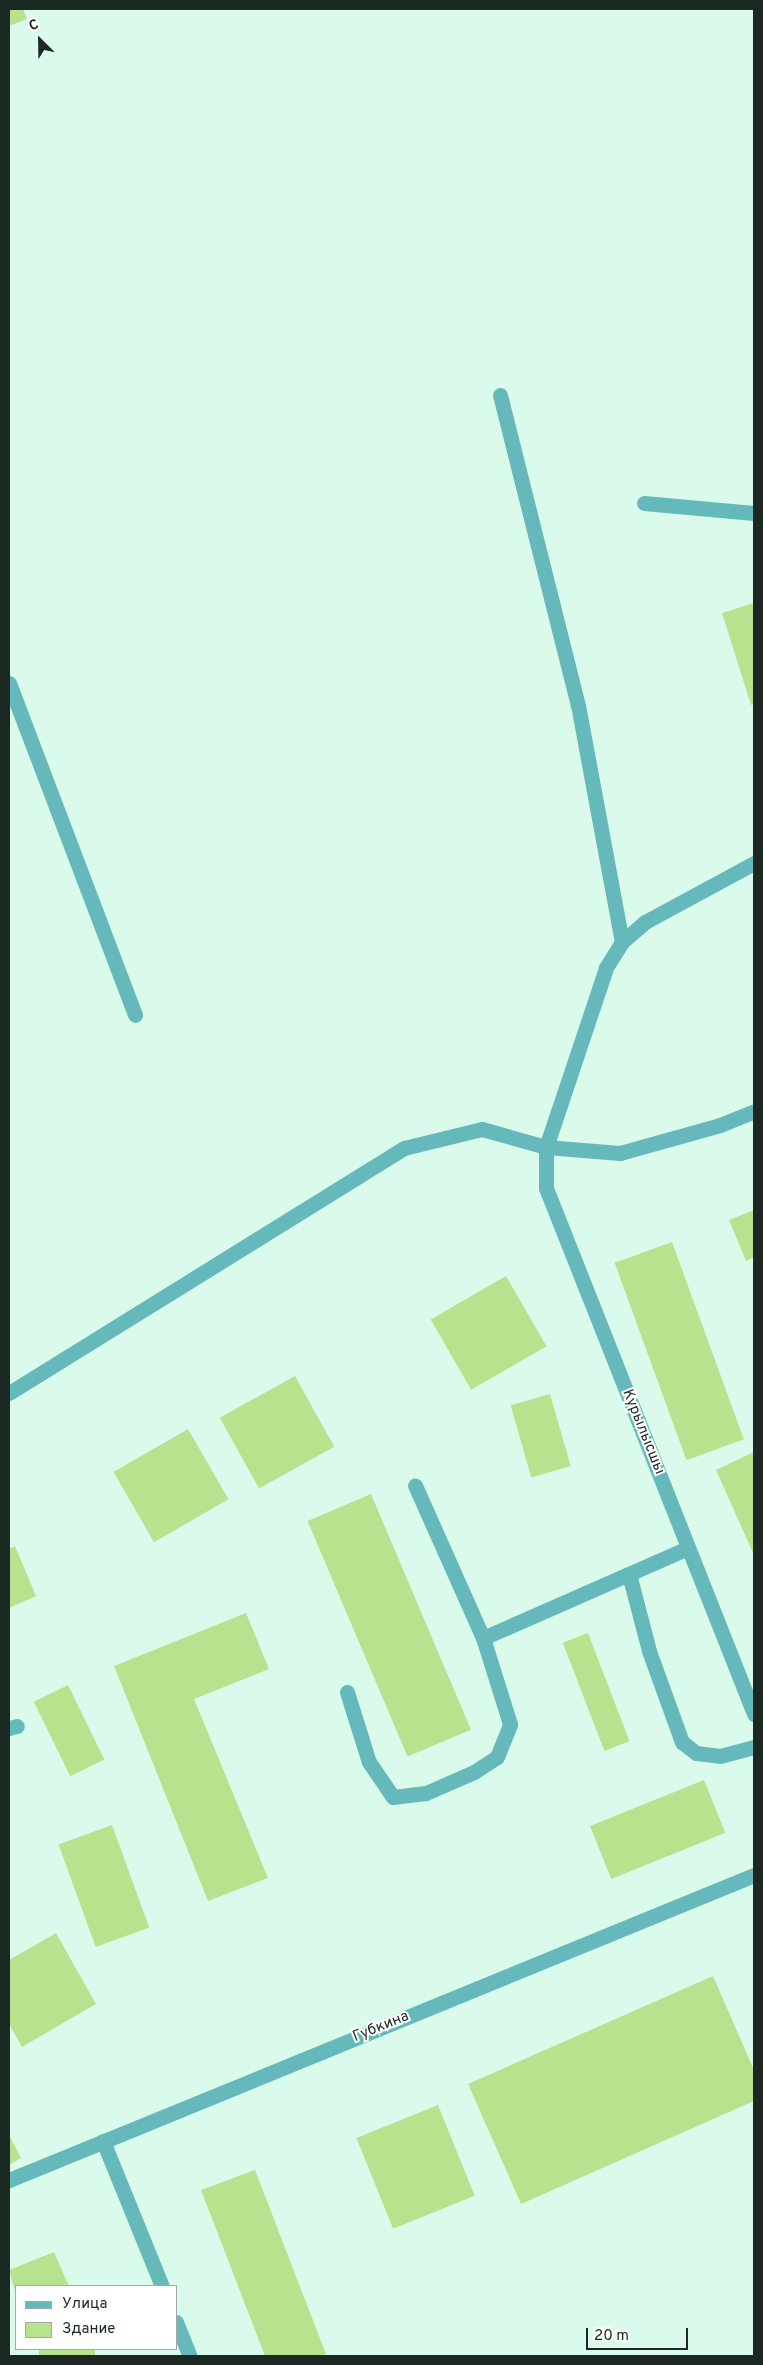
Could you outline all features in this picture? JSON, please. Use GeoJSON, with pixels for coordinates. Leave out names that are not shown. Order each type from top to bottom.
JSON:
{"type":"FeatureCollection","features":[{"type":"Feature","properties":{"kind":"street"},"geometry":{"type":"LineString","coordinates":[[500,395],[578,705],[622,942]]}},
{"type":"Feature","properties":{"kind":"street"},"geometry":{"type":"LineString","coordinates":[[644,503],[754,513]]}},
{"type":"Feature","properties":{"kind":"street"},"geometry":{"type":"LineString","coordinates":[[9,683],[135,1015]]}},
{"type":"Feature","properties":{"kind":"street","name":"Курылысшы"},"geometry":{"type":"LineString","coordinates":[[754,862],[645,922],[622,942],[606,968],[546,1147],[546,1188],[754,1714]]}},
{"type":"Feature","properties":{"kind":"street"},"geometry":{"type":"LineString","coordinates":[[9,1393],[404,1148],[482,1129],[546,1147],[620,1153],[720,1125],[754,1111]]}},
{"type":"Feature","properties":{"kind":"street"},"geometry":{"type":"LineString","coordinates":[[347,1692],[369,1762],[393,1797],[426,1792],[474,1772],[497,1757],[510,1724],[484,1638],[415,1485]]}},
{"type":"Feature","properties":{"kind":"street"},"geometry":{"type":"LineString","coordinates":[[484,1638],[688,1548]]}},
{"type":"Feature","properties":{"kind":"street"},"geometry":{"type":"LineString","coordinates":[[629,1574],[649,1651],[682,1742],[696,1753],[720,1756],[754,1747]]}},
{"type":"Feature","properties":{"kind":"street","name":"Губкина"},"geometry":{"type":"LineString","coordinates":[[9,2180],[102,2140],[754,1875]]}},
{"type":"Feature","properties":{"kind":"street"},"geometry":{"type":"LineString","coordinates":[[102,2140],[162,2285]]}},
{"type":"Feature","properties":{"kind":"street"},"geometry":{"type":"LineString","coordinates":[[178,2327],[190,2356]]}},
{"type":"Feature","properties":{"kind":"building"},"geometry":{"type":"Polygon","coordinates":[[[9,9],[23,9],[27,19],[9,26],[9,9]]]}},
{"type":"Feature","properties":{"kind":"building"},"geometry":{"type":"Polygon","coordinates":[[[754,603],[754,704],[751,705],[722,613],[754,603]]]}},
{"type":"Feature","properties":{"kind":"building"},"geometry":{"type":"Polygon","coordinates":[[[754,1210],[754,1257],[746,1261],[729,1220],[754,1210]]]}},
{"type":"Feature","properties":{"kind":"building"},"geometry":{"type":"Polygon","coordinates":[[[672,1242],[744,1439],[687,1460],[615,1263],[672,1242]]]}},
{"type":"Feature","properties":{"kind":"building"},"geometry":{"type":"Polygon","coordinates":[[[506,1276],[546,1346],[471,1390],[431,1320],[506,1276]]]}},
{"type":"Feature","properties":{"kind":"building"},"geometry":{"type":"Polygon","coordinates":[[[295,1376],[334,1447],[259,1489],[220,1418],[295,1376]]]}},
{"type":"Feature","properties":{"kind":"building"},"geometry":{"type":"Polygon","coordinates":[[[550,1394],[571,1466],[531,1477],[511,1405],[550,1394]]]}},
{"type":"Feature","properties":{"kind":"building"},"geometry":{"type":"Polygon","coordinates":[[[188,1429],[228,1499],[154,1542],[114,1472],[188,1429]]]}},
{"type":"Feature","properties":{"kind":"building"},"geometry":{"type":"Polygon","coordinates":[[[754,1452],[754,1555],[716,1470],[754,1452]]]}},
{"type":"Feature","properties":{"kind":"building"},"geometry":{"type":"Polygon","coordinates":[[[371,1494],[471,1730],[408,1757],[307,1521],[371,1494]]]}},
{"type":"Feature","properties":{"kind":"building"},"geometry":{"type":"Polygon","coordinates":[[[15,1546],[36,1596],[9,1608],[9,1549],[15,1546]]]}},
{"type":"Feature","properties":{"kind":"building"},"geometry":{"type":"Polygon","coordinates":[[[246,1613],[269,1669],[194,1699],[268,1878],[208,1901],[114,1666],[246,1613]]]}},
{"type":"Feature","properties":{"kind":"building"},"geometry":{"type":"Polygon","coordinates":[[[588,1633],[630,1741],[604,1751],[563,1643],[588,1633]]]}},
{"type":"Feature","properties":{"kind":"building"},"geometry":{"type":"Polygon","coordinates":[[[68,1685],[104,1760],[70,1776],[34,1702],[68,1685]]]}},
{"type":"Feature","properties":{"kind":"building"},"geometry":{"type":"Polygon","coordinates":[[[704,1780],[725,1833],[611,1879],[590,1826],[704,1780]]]}},
{"type":"Feature","properties":{"kind":"building"},"geometry":{"type":"Polygon","coordinates":[[[112,1825],[149,1927],[96,1947],[58,1844],[112,1825]]]}},
{"type":"Feature","properties":{"kind":"building"},"geometry":{"type":"Polygon","coordinates":[[[56,1933],[96,2004],[22,2047],[9,2024],[9,1960],[56,1933]]]}},
{"type":"Feature","properties":{"kind":"building"},"geometry":{"type":"Polygon","coordinates":[[[713,1976],[754,2070],[754,2101],[521,2204],[468,2084],[713,1976]]]}},
{"type":"Feature","properties":{"kind":"building"},"geometry":{"type":"Polygon","coordinates":[[[438,2105],[475,2196],[393,2229],[356,2138],[438,2105]]]}},
{"type":"Feature","properties":{"kind":"building"},"geometry":{"type":"Polygon","coordinates":[[[9,2135],[21,2158],[9,2165],[9,2135]]]}},
{"type":"Feature","properties":{"kind":"building"},"geometry":{"type":"Polygon","coordinates":[[[255,2170],[326,2354],[320,2356],[265,2356],[201,2190],[255,2170]]]}},
{"type":"Feature","properties":{"kind":"building"},"geometry":{"type":"Polygon","coordinates":[[[54,2252],[69,2285],[15,2285],[15,2291],[9,2270],[54,2252]]]}},
{"type":"Feature","properties":{"kind":"building"},"geometry":{"type":"Polygon","coordinates":[[[39,2350],[95,2350],[95,2356],[39,2356],[39,2350]]]}}]}
